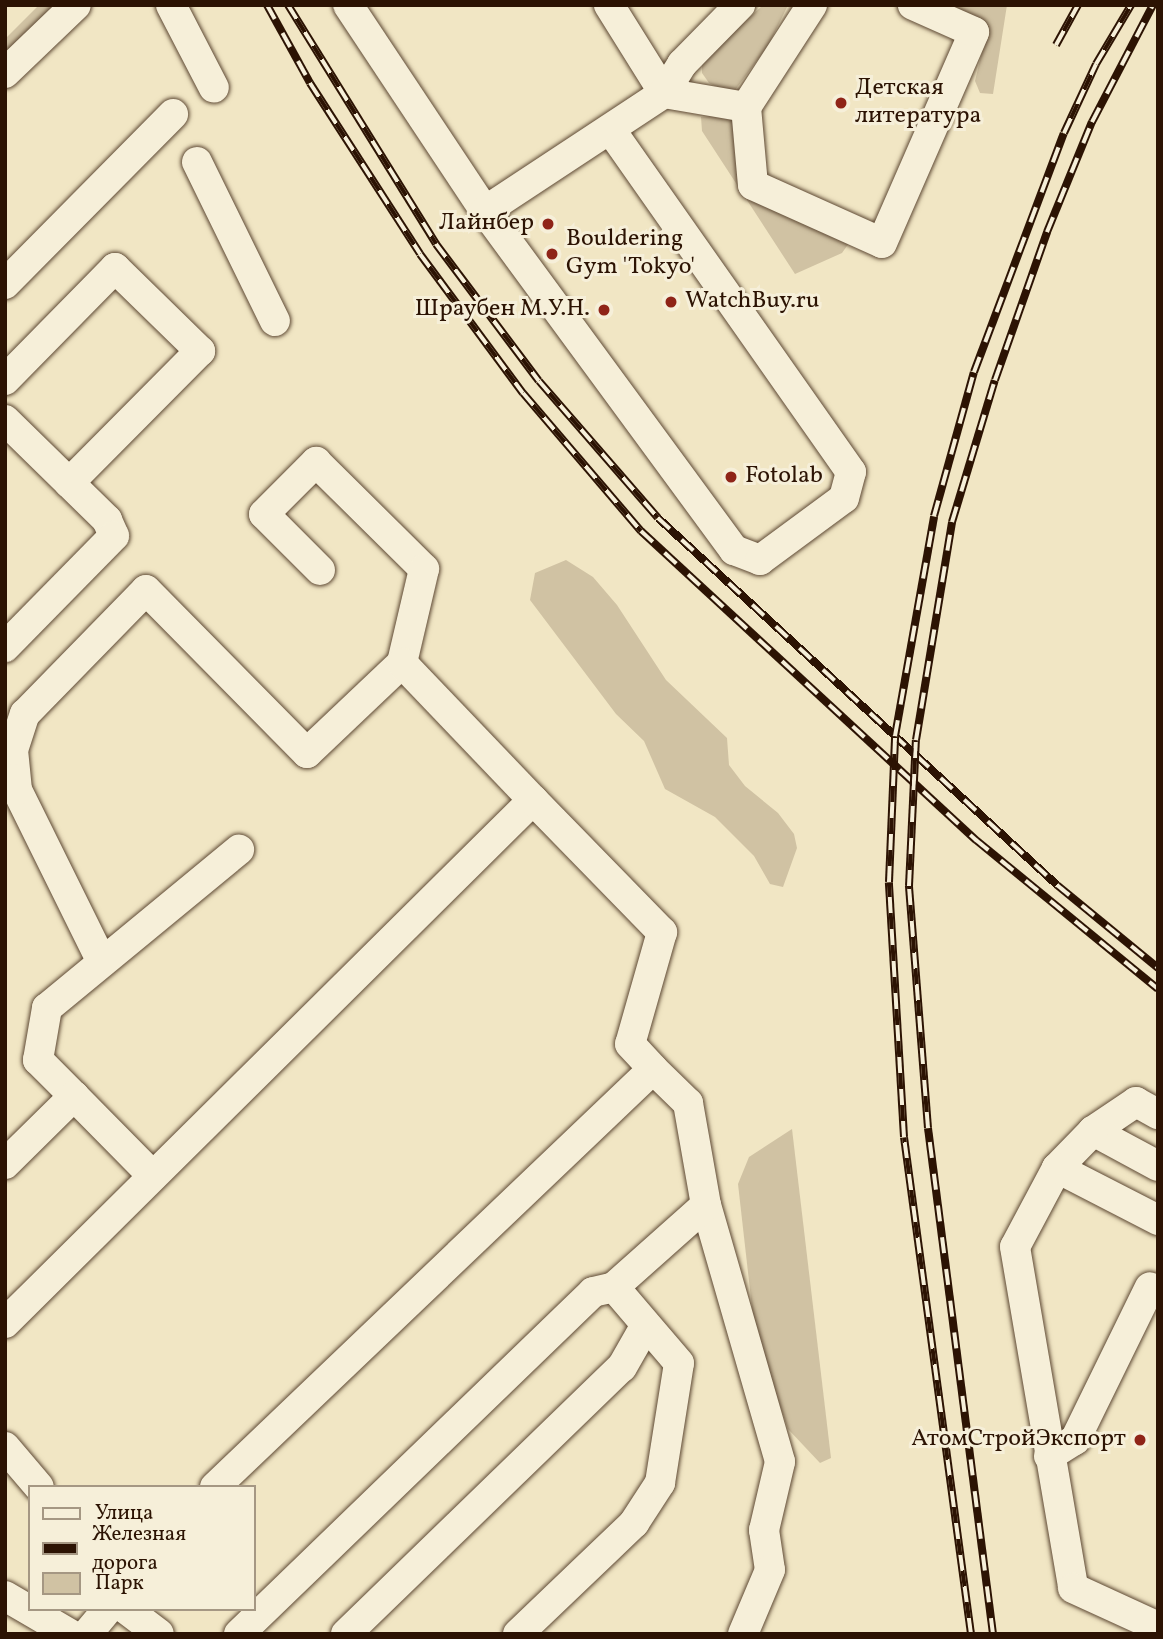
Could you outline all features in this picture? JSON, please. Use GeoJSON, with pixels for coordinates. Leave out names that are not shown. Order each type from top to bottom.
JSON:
{"type":"FeatureCollection","features":[{"type":"Feature","properties":{"kind":"street"},"geometry":{"type":"LineString","coordinates":[[5,73],[76,5]]}},
{"type":"Feature","properties":{"kind":"street"},"geometry":{"type":"LineString","coordinates":[[172,5],[214,88]]}},
{"type":"Feature","properties":{"kind":"street"},"geometry":{"type":"LineString","coordinates":[[348,5],[485,211],[734,550],[760,559],[844,498],[851,472],[610,129]]}},
{"type":"Feature","properties":{"kind":"street"},"geometry":{"type":"LineString","coordinates":[[609,5],[664,93],[746,107]]}},
{"type":"Feature","properties":{"kind":"street"},"geometry":{"type":"LineString","coordinates":[[485,211],[664,93],[682,64],[740,5]]}},
{"type":"Feature","properties":{"kind":"street"},"geometry":{"type":"LineString","coordinates":[[812,5],[746,107],[753,186],[882,243],[974,32],[913,5]]}},
{"type":"Feature","properties":{"kind":"street"},"geometry":{"type":"LineString","coordinates":[[5,284],[173,114]]}},
{"type":"Feature","properties":{"kind":"street"},"geometry":{"type":"LineString","coordinates":[[197,162],[275,321]]}},
{"type":"Feature","properties":{"kind":"street"},"geometry":{"type":"LineString","coordinates":[[5,380],[116,268],[200,351],[69,483]]}},
{"type":"Feature","properties":{"kind":"street"},"geometry":{"type":"LineString","coordinates":[[5,420],[107,520],[114,536],[5,647]]}},
{"type":"Feature","properties":{"kind":"street"},"geometry":{"type":"LineString","coordinates":[[102,962],[11,792],[13,750],[25,714],[146,590],[307,753],[402,663],[424,569],[316,462],[264,514],[320,570]]}},
{"type":"Feature","properties":{"kind":"street"},"geometry":{"type":"LineString","coordinates":[[402,663],[662,932],[630,1044],[688,1103],[706,1205],[780,1462],[764,1530],[770,1570],[743,1634]]}},
{"type":"Feature","properties":{"kind":"street"},"geometry":{"type":"LineString","coordinates":[[5,1323],[533,800]]}},
{"type":"Feature","properties":{"kind":"street"},"geometry":{"type":"LineString","coordinates":[[153,1176],[38,1060],[47,1008],[239,850]]}},
{"type":"Feature","properties":{"kind":"street"},"geometry":{"type":"LineString","coordinates":[[217,1485],[653,1069]]}},
{"type":"Feature","properties":{"kind":"street"},"geometry":{"type":"LineString","coordinates":[[10,1149],[74,1096]]}},
{"type":"Feature","properties":{"kind":"street"},"geometry":{"type":"LineString","coordinates":[[1158,1114],[1136,1102],[1093,1131],[1057,1168],[1015,1247],[1073,1588],[1158,1627]]}},
{"type":"Feature","properties":{"kind":"street"},"geometry":{"type":"LineString","coordinates":[[1093,1131],[1158,1166]]}},
{"type":"Feature","properties":{"kind":"street"},"geometry":{"type":"LineString","coordinates":[[1057,1168],[1158,1220]]}},
{"type":"Feature","properties":{"kind":"street"},"geometry":{"type":"LineString","coordinates":[[239,1634],[593,1292],[614,1287],[706,1205]]}},
{"type":"Feature","properties":{"kind":"street"},"geometry":{"type":"LineString","coordinates":[[518,1634],[634,1523],[660,1483],[679,1363],[614,1287]]}},
{"type":"Feature","properties":{"kind":"street"},"geometry":{"type":"LineString","coordinates":[[1049,1456],[1075,1440],[1150,1287]]}},
{"type":"Feature","properties":{"kind":"street"},"geometry":{"type":"LineString","coordinates":[[346,1634],[622,1367],[646,1325]]}},
{"type":"Feature","properties":{"kind":"street"},"geometry":{"type":"LineString","coordinates":[[5,1447],[37,1485]]}},
{"type":"Feature","properties":{"kind":"street"},"geometry":{"type":"LineString","coordinates":[[5,1596],[28,1609]]}},
{"type":"Feature","properties":{"kind":"street"},"geometry":{"type":"LineString","coordinates":[[31,1611],[70,1634]]}},
{"type":"Feature","properties":{"kind":"street"},"geometry":{"type":"LineString","coordinates":[[87,1634],[105,1611]]}},
{"type":"Feature","properties":{"kind":"street"},"geometry":{"type":"LineString","coordinates":[[129,1611],[159,1634]]}},
{"type":"Feature","properties":{"kind":"green space"},"geometry":{"type":"Polygon","coordinates":[[[39,5],[57,5],[5,56],[5,39],[39,5]]]}},
{"type":"Feature","properties":{"kind":"green space"},"geometry":{"type":"Polygon","coordinates":[[[763,5],[788,5],[768,46],[732,94],[709,83],[702,73],[702,62],[763,5]]]}},
{"type":"Feature","properties":{"kind":"green space"},"geometry":{"type":"Polygon","coordinates":[[[941,5],[1007,5],[993,94],[980,93],[975,81],[987,31],[941,5]]]}},
{"type":"Feature","properties":{"kind":"green space"},"geometry":{"type":"Polygon","coordinates":[[[727,115],[735,125],[760,204],[809,220],[849,243],[842,253],[795,274],[702,131],[701,117],[727,115]]]}},
{"type":"Feature","properties":{"kind":"green space"},"geometry":{"type":"Polygon","coordinates":[[[566,560],[593,577],[617,605],[666,680],[727,738],[729,765],[745,786],[778,813],[794,834],[797,848],[783,887],[770,884],[754,856],[715,817],[665,789],[644,741],[616,714],[530,600],[535,573],[566,560]]]}},
{"type":"Feature","properties":{"kind":"green space"},"geometry":{"type":"Polygon","coordinates":[[[792,1129],[831,1458],[820,1463],[788,1429],[755,1334],[738,1184],[749,1157],[792,1129]]]}},
{"type":"Feature","properties":{"kind":"railway"},"geometry":{"type":"LineString","coordinates":[[267,5],[310,83],[420,254],[523,393],[641,531],[976,840],[1158,989]]}},
{"type":"Feature","properties":{"kind":"railway"},"geometry":{"type":"LineString","coordinates":[[288,5],[436,244],[539,381],[658,518],[1057,885],[1158,968]]}},
{"type":"Feature","properties":{"kind":"railway"},"geometry":{"type":"LineString","coordinates":[[1056,45],[1078,5]]}},
{"type":"Feature","properties":{"kind":"railway"},"geometry":{"type":"LineString","coordinates":[[971,1634],[904,1137],[889,882],[895,736],[934,516],[974,372],[1064,133],[1096,64],[1131,5]]}},
{"type":"Feature","properties":{"kind":"railway"},"geometry":{"type":"LineString","coordinates":[[993,1634],[928,1128],[909,886],[916,740],[952,522],[995,380],[1047,232],[1092,122],[1153,5]]}},
{"type":"Feature","properties":{"kind":"place","name":"Детская литература"},"geometry":{"type":"Point","coordinates":[841,103]}},
{"type":"Feature","properties":{"kind":"place","name":"Лайнбер"},"geometry":{"type":"Point","coordinates":[548,224]}},
{"type":"Feature","properties":{"kind":"place","name":"Bouldering Gym 'Tokyo'"},"geometry":{"type":"Point","coordinates":[552,254]}},
{"type":"Feature","properties":{"kind":"place","name":"WatchBuy.ru"},"geometry":{"type":"Point","coordinates":[671,302]}},
{"type":"Feature","properties":{"kind":"place","name":"Шраубен М.У.Н."},"geometry":{"type":"Point","coordinates":[604,310]}},
{"type":"Feature","properties":{"kind":"place","name":"Fotolab"},"geometry":{"type":"Point","coordinates":[731,477]}},
{"type":"Feature","properties":{"kind":"place","name":"АтомСтройЭкспорт"},"geometry":{"type":"Point","coordinates":[1140,1440]}}]}
